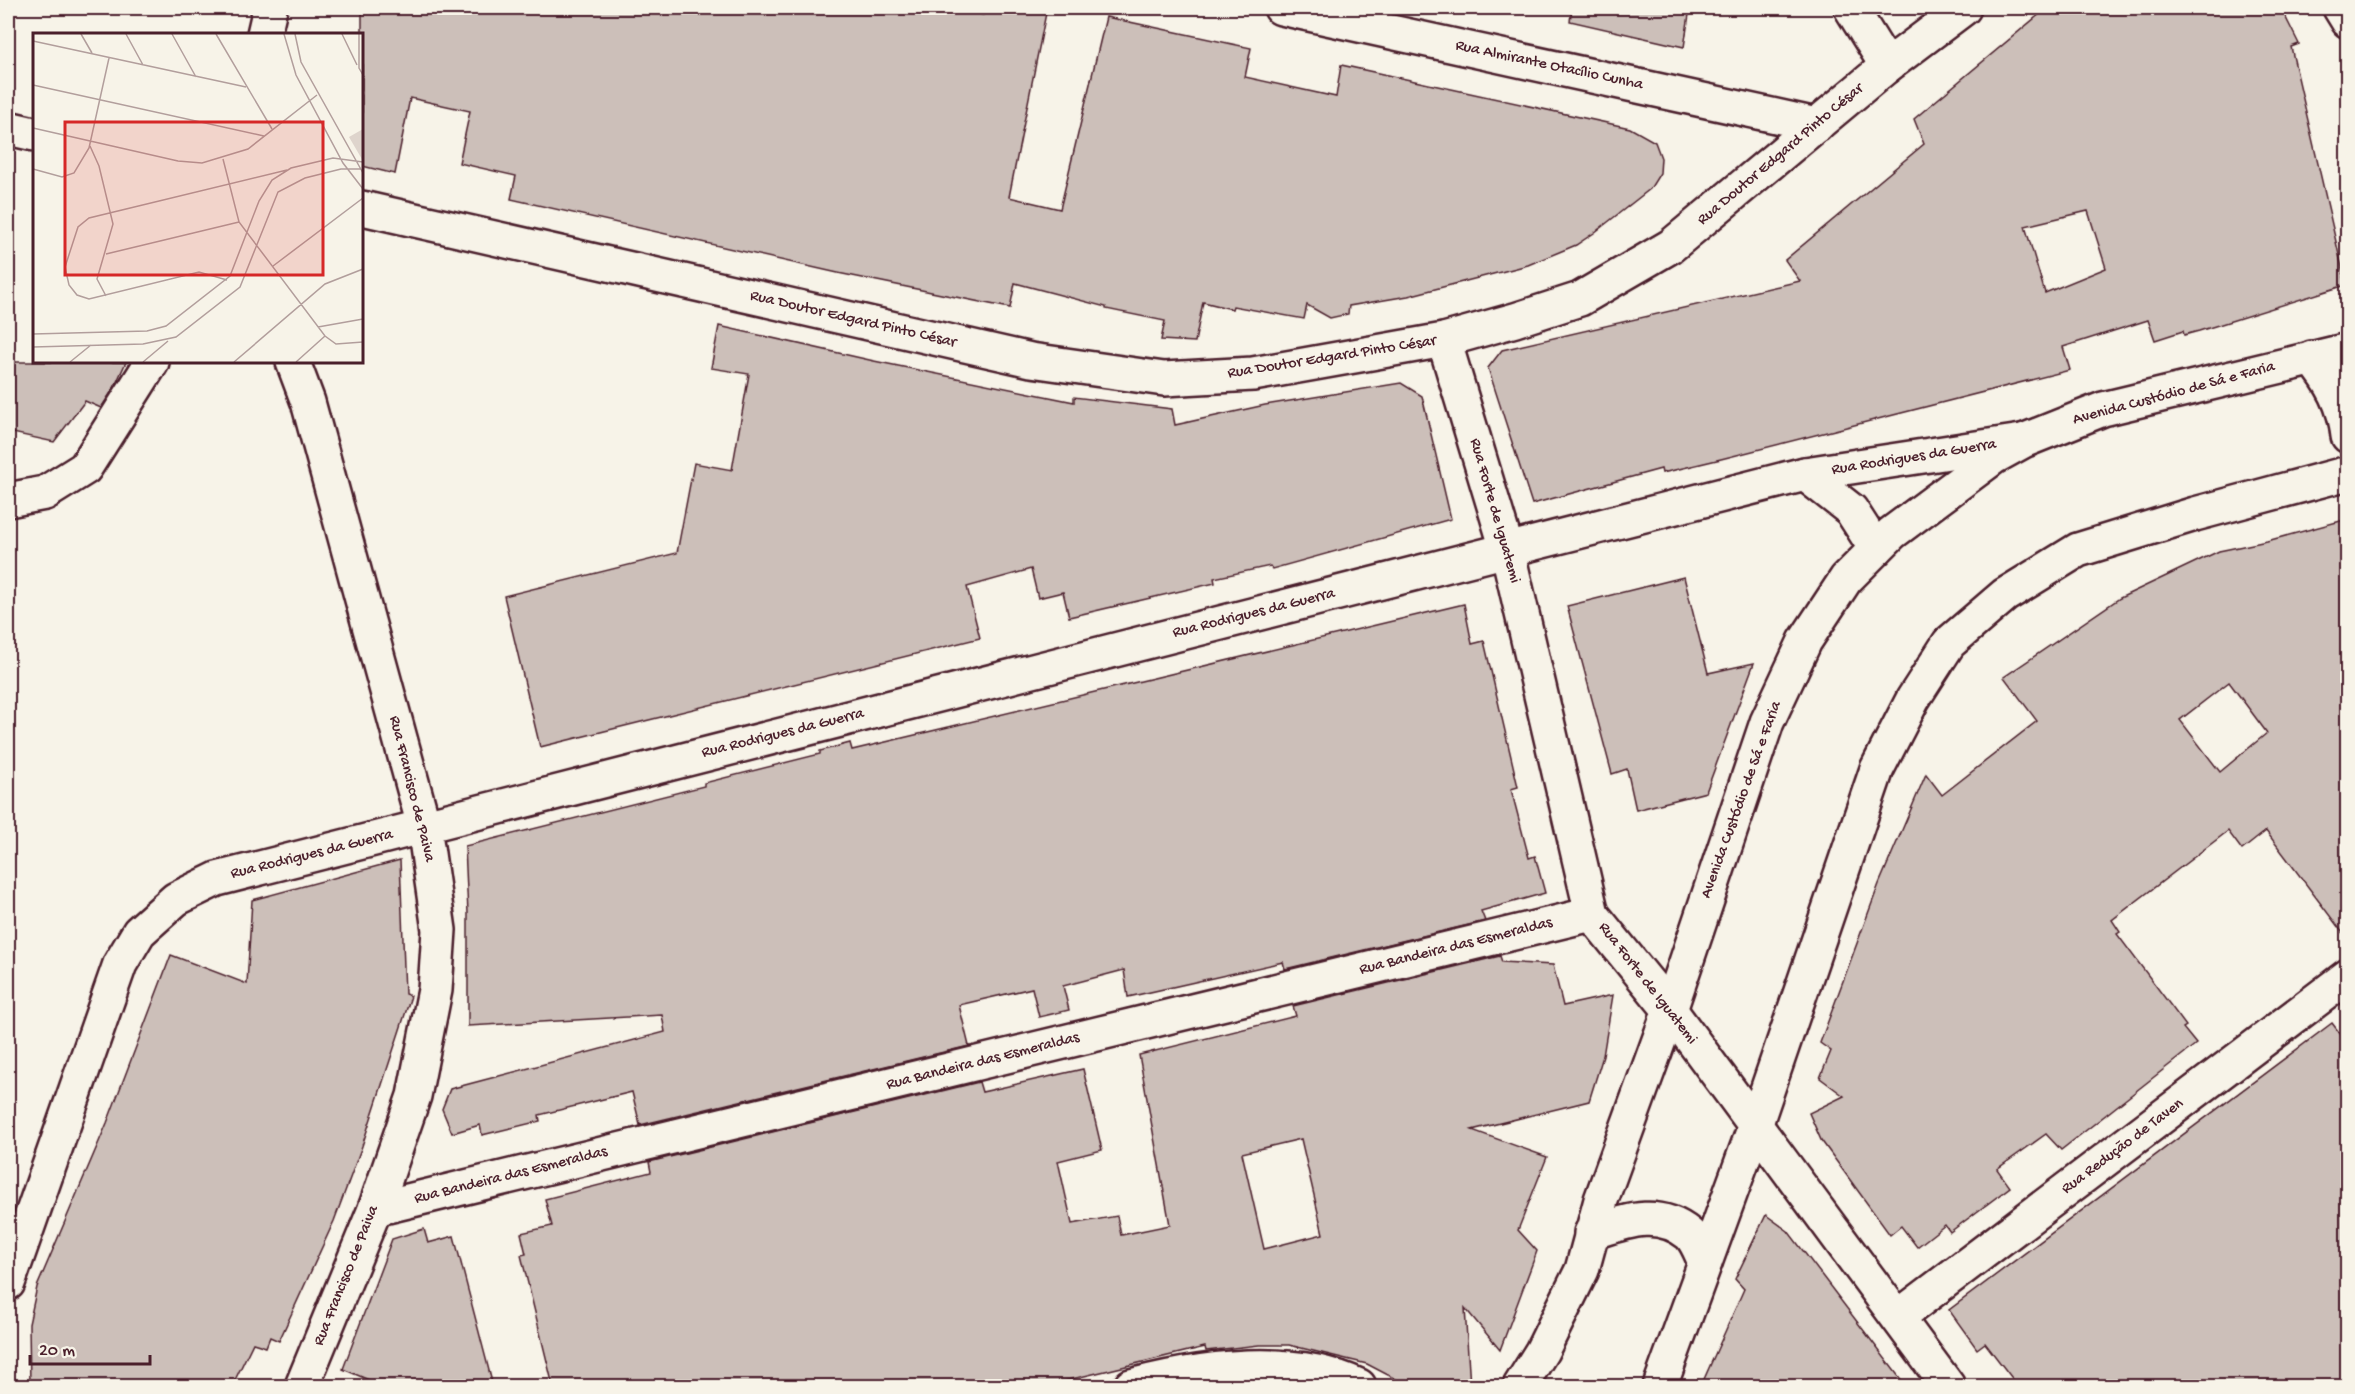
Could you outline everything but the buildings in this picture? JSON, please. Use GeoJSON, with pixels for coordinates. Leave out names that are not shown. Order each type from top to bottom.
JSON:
{"type":"FeatureCollection","features":[{"type":"Feature","properties":{"kind":"street"},"geometry":{"type":"LineString","coordinates":[[264,33],[270,8]]}},
{"type":"Feature","properties":{"kind":"street","name":"Rua Almirante Otacílio Cunha"},"geometry":{"type":"LineString","coordinates":[[1281,8],[1817,125]]}},
{"type":"Feature","properties":{"kind":"street"},"geometry":{"type":"LineString","coordinates":[[1851,8],[1887,66]]}},
{"type":"Feature","properties":{"kind":"street","name":"Rua Doutor Edgard Pinto César"},"geometry":{"type":"LineString","coordinates":[[363,208],[1031,360],[1164,379],[1252,374],[1444,340],[1580,299],[1671,246],[1887,66],[1964,8]]}},
{"type":"Feature","properties":{"kind":"street"},"geometry":{"type":"LineString","coordinates":[[2340,8],[2348,21]]}},
{"type":"Feature","properties":{"kind":"street"},"geometry":{"type":"LineString","coordinates":[[8,128],[33,134]]}},
{"type":"Feature","properties":{"kind":"street","name":"Rua Forte de Iguatemi"},"geometry":{"type":"LineString","coordinates":[[1444,340],[1507,549],[1592,914],[1670,1010],[1948,1386]]}},
{"type":"Feature","properties":{"kind":"street","name":"Avenida Custódio de Sá e Faria"},"geometry":{"type":"LineString","coordinates":[[1520,1386],[1542,1351],[1582,1270],[1601,1200],[1670,1010],[1767,722],[1805,641],[1846,579],[1892,533],[1969,474],[2023,441],[2103,409],[2348,350]]}},
{"type":"Feature","properties":{"kind":"street"},"geometry":{"type":"LineString","coordinates":[[2312,358],[2331,383],[2338,397],[2344,412],[2348,436]]}},
{"type":"Feature","properties":{"kind":"street"},"geometry":{"type":"LineString","coordinates":[[8,500],[19,500],[45,493],[85,468],[151,363]]}},
{"type":"Feature","properties":{"kind":"street","name":"Rua Francisco de Paiva"},"geometry":{"type":"LineString","coordinates":[[293,363],[308,402],[424,826],[440,930],[435,990],[414,1096],[375,1209],[302,1386]]}},
{"type":"Feature","properties":{"kind":"street","name":"Rua Rodrigues da Guerra"},"geometry":{"type":"LineString","coordinates":[[8,1282],[120,964],[139,932],[176,899],[217,879],[1805,474],[2023,441]]}},
{"type":"Feature","properties":{"kind":"street"},"geometry":{"type":"LineString","coordinates":[[2348,453],[2348,462]]}},
{"type":"Feature","properties":{"kind":"street"},"geometry":{"type":"LineString","coordinates":[[1660,1386],[1755,1126],[1877,770],[1913,699],[1949,643],[2005,595],[2078,550],[2195,514],[2348,473]]}},
{"type":"Feature","properties":{"kind":"street","name":"Rua Rodrigues da Guerra"},"geometry":{"type":"LineString","coordinates":[[1805,474],[1851,510],[1876,549]]}},
{"type":"Feature","properties":{"kind":"street","name":"Rua Bandeira das Esmeraldas"},"geometry":{"type":"LineString","coordinates":[[375,1209],[1592,914]]}},
{"type":"Feature","properties":{"kind":"street","name":"Rua Redução de Taven"},"geometry":{"type":"LineString","coordinates":[[1898,1317],[2348,976]]}},
{"type":"Feature","properties":{"kind":"street"},"geometry":{"type":"LineString","coordinates":[[1592,1233],[1633,1219],[1664,1219],[1690,1235],[1705,1262]]}},
{"type":"Feature","properties":{"kind":"street"},"geometry":{"type":"LineString","coordinates":[[1131,1386],[1221,1368],[1289,1368],[1346,1380],[1359,1386]]}}]}
